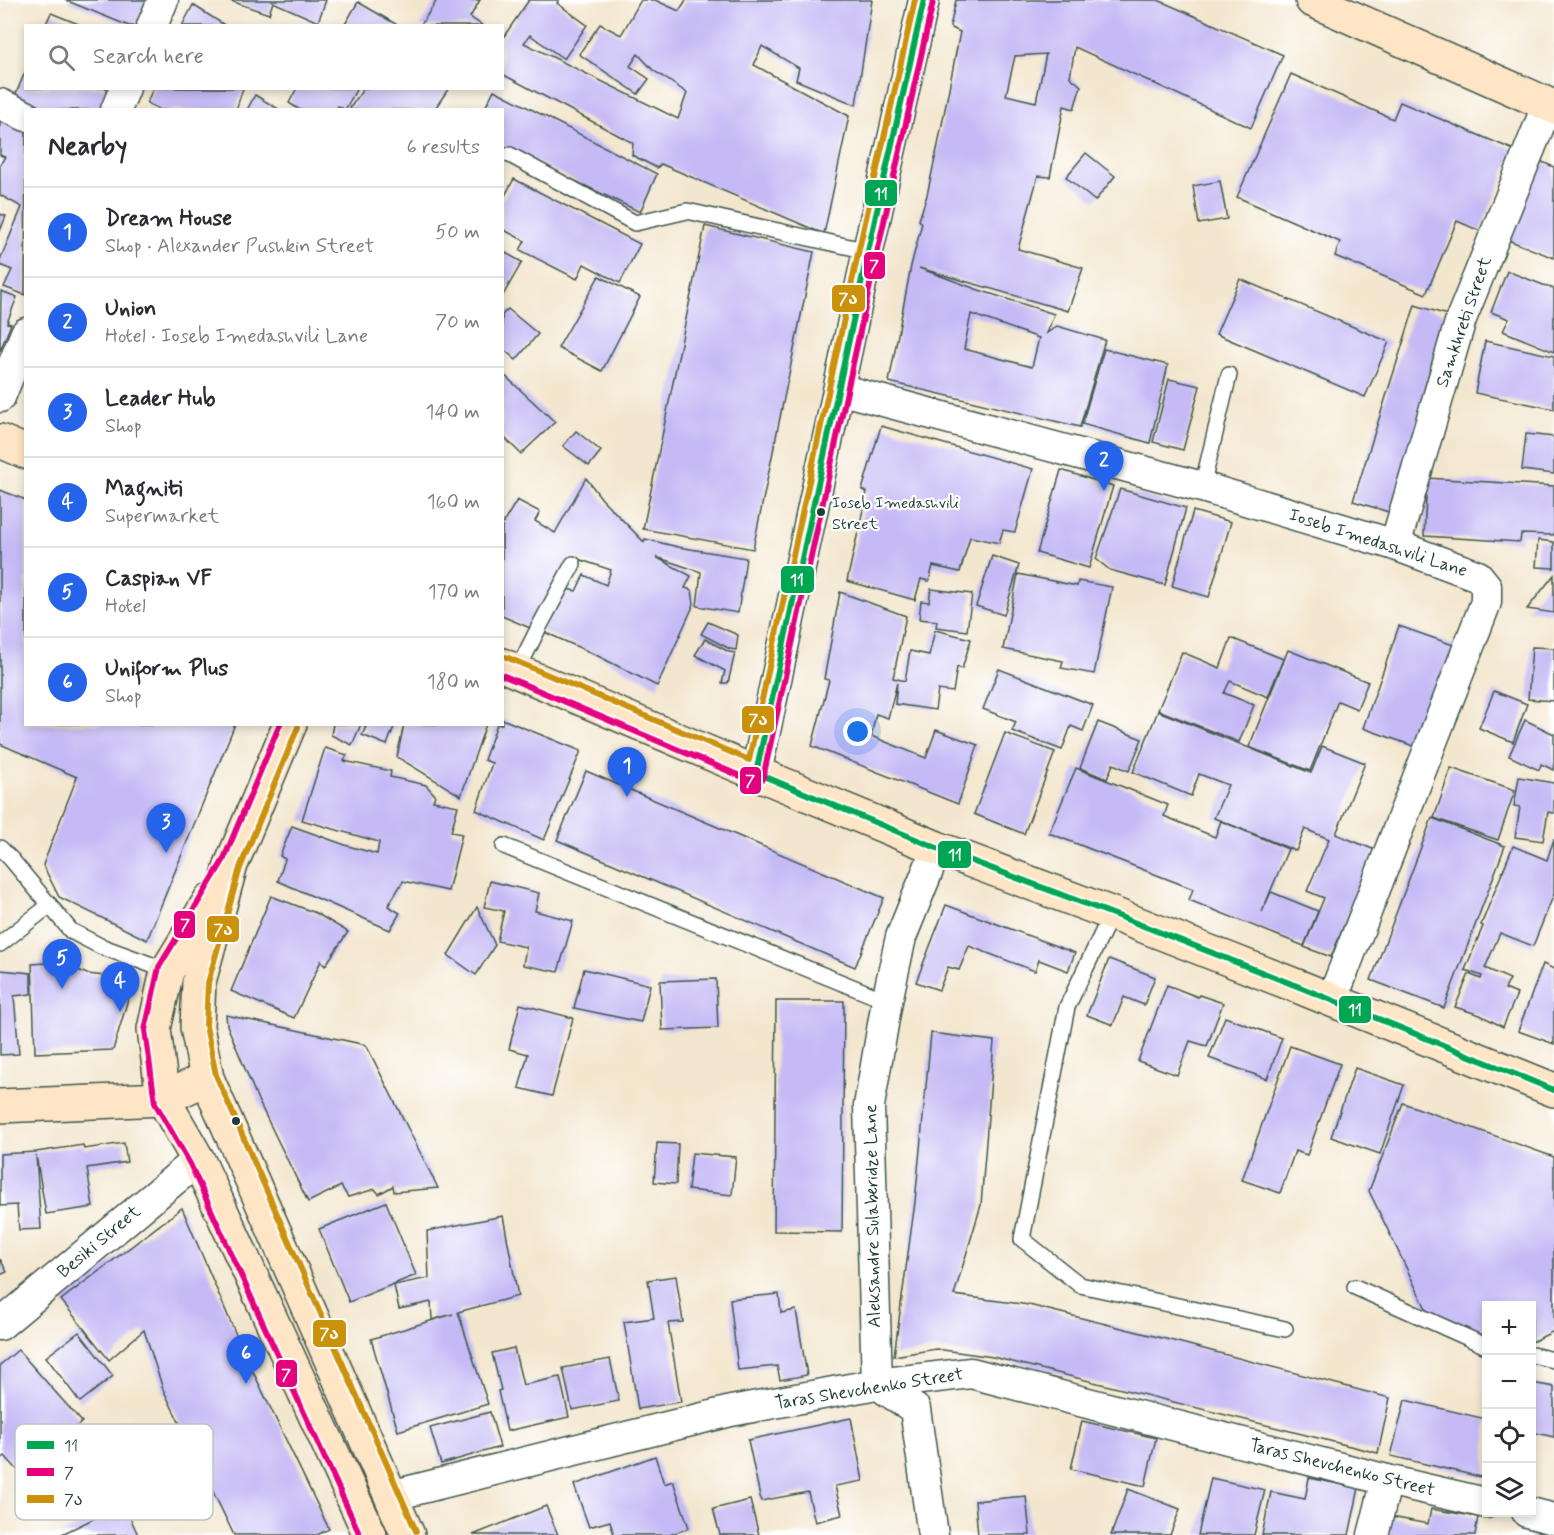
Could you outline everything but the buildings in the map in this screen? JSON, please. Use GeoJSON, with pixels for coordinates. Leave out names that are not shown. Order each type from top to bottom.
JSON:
{"type":"FeatureCollection","features":[{"type":"Feature","properties":{"kind":"street"},"geometry":{"type":"LineString","coordinates":[[153,24],[164,0]]}},
{"type":"Feature","properties":{"kind":"street"},"geometry":{"type":"LineString","coordinates":[[756,773],[924,0]]}},
{"type":"Feature","properties":{"kind":"street"},"geometry":{"type":"LineString","coordinates":[[1312,0],[1551,106]]}},
{"type":"Feature","properties":{"kind":"street"},"geometry":{"type":"LineString","coordinates":[[117,108],[124,90]]}},
{"type":"Feature","properties":{"kind":"street"},"geometry":{"type":"LineString","coordinates":[[0,104],[24,115]]}},
{"type":"Feature","properties":{"kind":"street","name":"Samkhreti Street"},"geometry":{"type":"LineString","coordinates":[[1395,545],[1461,319],[1551,106]]}},
{"type":"Feature","properties":{"kind":"street"},"geometry":{"type":"LineString","coordinates":[[0,397],[24,338]]}},
{"type":"Feature","properties":{"kind":"street","name":"Ioseb Imedashvili Lane"},"geometry":{"type":"LineString","coordinates":[[839,389],[1202,487],[1395,545],[1478,576],[1486,586],[1486,602],[1332,1000]]}},
{"type":"Feature","properties":{"kind":"street"},"geometry":{"type":"LineString","coordinates":[[0,441],[24,451]]}},
{"type":"Feature","properties":{"kind":"street"},"geometry":{"type":"LineString","coordinates":[[510,668],[937,848],[1118,916],[1554,1090]]}},
{"type":"Feature","properties":{"kind":"street"},"geometry":{"type":"LineString","coordinates":[[289,726],[231,865],[199,982],[197,1026],[207,1078],[408,1535]]}},
{"type":"Feature","properties":{"kind":"street","name":"Aleksandre Sulaberidze Lane"},"geometry":{"type":"LineString","coordinates":[[877,1384],[869,1106],[887,1001],[902,937],[937,848]]}},
{"type":"Feature","properties":{"kind":"street"},"geometry":{"type":"LineString","coordinates":[[231,865],[167,971],[154,1029],[163,1099],[198,1160],[370,1535]]}},
{"type":"Feature","properties":{"kind":"street"},"geometry":{"type":"LineString","coordinates":[[0,1106],[163,1099],[207,1078]]}},
{"type":"Feature","properties":{"kind":"street","name":"Besiki Street"},"geometry":{"type":"LineString","coordinates":[[0,1325],[198,1160]]}},
{"type":"Feature","properties":{"kind":"street","name":"Taras Shevchenko Street"},"geometry":{"type":"LineString","coordinates":[[390,1496],[731,1410],[877,1384],[971,1373],[1387,1480],[1482,1502]]}},
{"type":"Feature","properties":{"kind":"street"},"geometry":{"type":"LineString","coordinates":[[877,1384],[915,1408],[933,1535]]}},
{"type":"Feature","properties":{"kind":"street"},"geometry":{"type":"LineString","coordinates":[[1373,1535],[1387,1480]]}},
{"type":"Feature","properties":{"kind":"street"},"geometry":{"type":"LineString","coordinates":[[1536,1514],[1554,1519]]}},
{"type":"Feature","properties":{"kind":"lane"},"geometry":{"type":"LineString","coordinates":[[510,155],[635,223],[687,211],[868,252]]}},
{"type":"Feature","properties":{"kind":"lane"},"geometry":{"type":"LineString","coordinates":[[1202,487],[1229,375]]}},
{"type":"Feature","properties":{"kind":"lane"},"geometry":{"type":"LineString","coordinates":[[510,668],[538,627],[573,564]]}},
{"type":"Feature","properties":{"kind":"lane"},"geometry":{"type":"LineString","coordinates":[[504,846],[887,1001]]}},
{"type":"Feature","properties":{"kind":"lane"},"geometry":{"type":"LineString","coordinates":[[0,848],[71,931],[100,946],[199,982]]}},
{"type":"Feature","properties":{"kind":"lane"},"geometry":{"type":"LineString","coordinates":[[0,944],[50,905]]}},
{"type":"Feature","properties":{"kind":"lane"},"geometry":{"type":"LineString","coordinates":[[1111,915],[1067,1007],[1022,1239],[1080,1285],[1285,1329]]}},
{"type":"Feature","properties":{"kind":"lane"},"geometry":{"type":"LineString","coordinates":[[1355,1287],[1482,1344]]}},
{"type":"Feature","properties":{"kind":"lane"},"geometry":{"type":"LineString","coordinates":[[1536,1357],[1554,1360]]}},
{"type":"Feature","properties":{"kind":"transit line","name":"7ა"},"geometry":{"type":"LineString","coordinates":[[506,657],[749,760],[915,0]]}},
{"type":"Feature","properties":{"kind":"transit line","name":"11"},"geometry":{"type":"LineString","coordinates":[[756,773],[924,0]]}},
{"type":"Feature","properties":{"kind":"transit line","name":"7"},"geometry":{"type":"LineString","coordinates":[[504,676],[752,781],[759,782],[763,778],[933,2]]}},
{"type":"Feature","properties":{"kind":"transit line","name":"7"},"geometry":{"type":"LineString","coordinates":[[279,726],[223,861],[159,967],[145,1030],[155,1103],[190,1164],[360,1535]]}},
{"type":"Feature","properties":{"kind":"transit line","name":"7ა"},"geometry":{"type":"LineString","coordinates":[[298,727],[240,868],[208,983],[206,1026],[216,1075],[416,1531]]}},
{"type":"Feature","properties":{"kind":"transit line","name":"11"},"geometry":{"type":"LineString","coordinates":[[756,773],[937,848],[1297,986],[1554,1090]]}},
{"type":"Feature","properties":{"kind":"place","name":"Union"},"geometry":{"type":"Point","coordinates":[1104,491]}},
{"type":"Feature","properties":{"kind":"place","name":"Ioseb Imedashvili Street"},"geometry":{"type":"Point","coordinates":[821,512]}},
{"type":"Feature","properties":{"kind":"place","name":"Dream House"},"geometry":{"type":"Point","coordinates":[627,797]}},
{"type":"Feature","properties":{"kind":"place","name":"Leader Hub"},"geometry":{"type":"Point","coordinates":[166,853]}},
{"type":"Feature","properties":{"kind":"place","name":"Caspian VF"},"geometry":{"type":"Point","coordinates":[62,989]}},
{"type":"Feature","properties":{"kind":"place","name":"Magniti"},"geometry":{"type":"Point","coordinates":[120,1012]}},
{"type":"Feature","properties":{"kind":"place","name":"Uniform Plus"},"geometry":{"type":"Point","coordinates":[246,1384]}}]}
